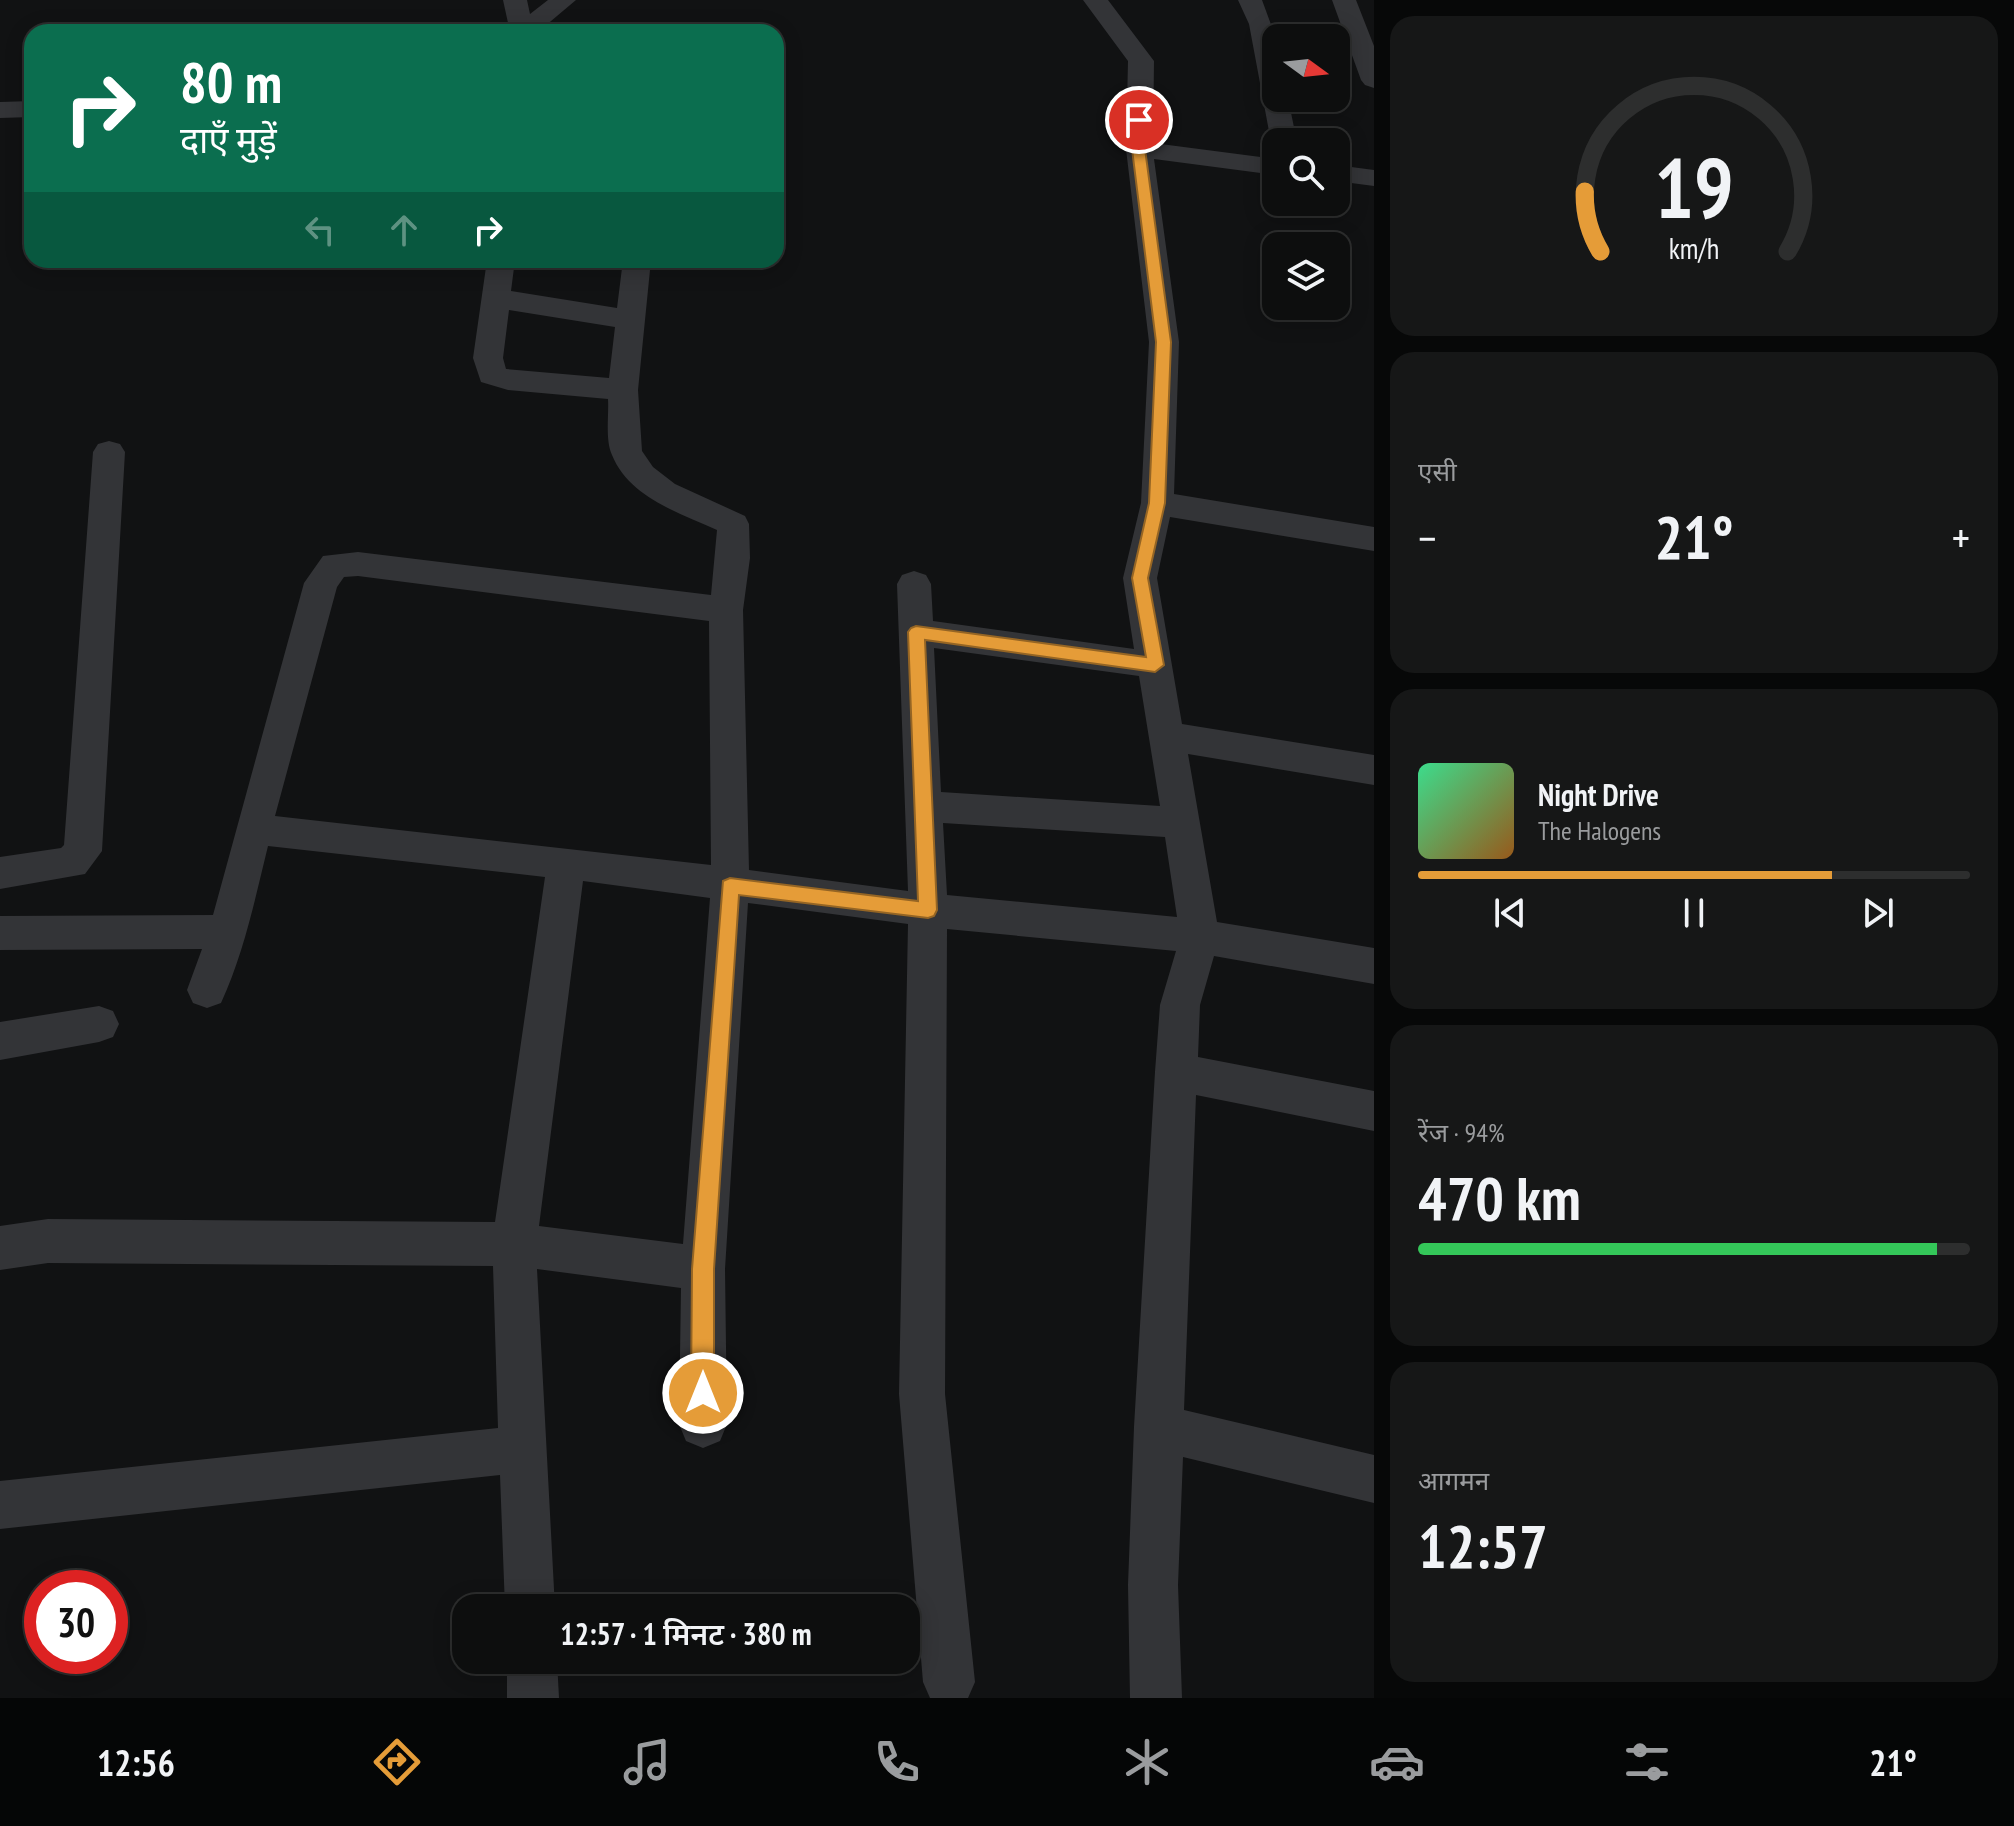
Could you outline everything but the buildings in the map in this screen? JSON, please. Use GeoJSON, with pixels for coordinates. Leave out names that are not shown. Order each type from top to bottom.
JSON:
{"type":"FeatureCollection","features":[{"type":"Feature","properties":{"kind":"street"},"geometry":{"type":"LineString","coordinates":[[515,0],[520,24]]}},
{"type":"Feature","properties":{"kind":"street"},"geometry":{"type":"LineString","coordinates":[[532,24],[564,0]]}},
{"type":"Feature","properties":{"kind":"street"},"geometry":{"type":"LineString","coordinates":[[1095,0],[1141,61],[1139,149],[1164,342],[1157,503],[1140,578],[1200,936],[1180,1005],[1176,1072],[1158,1427],[1153,1585],[1156,1698]]}},
{"type":"Feature","properties":{"kind":"street"},"geometry":{"type":"LineString","coordinates":[[1250,0],[1261,24],[1281,128]]}},
{"type":"Feature","properties":{"kind":"street"},"geometry":{"type":"LineString","coordinates":[[1344,0],[1374,80]]}},
{"type":"Feature","properties":{"kind":"street"},"geometry":{"type":"LineString","coordinates":[[0,110],[24,109]]}},
{"type":"Feature","properties":{"kind":"street"},"geometry":{"type":"LineString","coordinates":[[1139,149],[1262,165]]}},
{"type":"Feature","properties":{"kind":"street"},"geometry":{"type":"LineString","coordinates":[[1350,175],[1374,178]]}},
{"type":"Feature","properties":{"kind":"street"},"geometry":{"type":"LineString","coordinates":[[500,268],[488,358],[492,375],[508,380],[623,390]]}},
{"type":"Feature","properties":{"kind":"street"},"geometry":{"type":"LineString","coordinates":[[636,268],[623,390],[626,453],[642,475],[664,492],[733,524],[733,558],[726,610],[730,886],[703,1269],[703,1424]]}},
{"type":"Feature","properties":{"kind":"street"},"geometry":{"type":"LineString","coordinates":[[495,298],[629,320]]}},
{"type":"Feature","properties":{"kind":"street"},"geometry":{"type":"LineString","coordinates":[[0,873],[71,863],[83,851],[109,452]]}},
{"type":"Feature","properties":{"kind":"street"},"geometry":{"type":"LineString","coordinates":[[1157,503],[1374,539]]}},
{"type":"Feature","properties":{"kind":"street"},"geometry":{"type":"LineString","coordinates":[[207,990],[228,932],[321,583],[335,565],[358,564],[726,610]]}},
{"type":"Feature","properties":{"kind":"street"},"geometry":{"type":"LineString","coordinates":[[914,584],[928,910],[922,1394],[949,1682]]}},
{"type":"Feature","properties":{"kind":"street"},"geometry":{"type":"LineString","coordinates":[[916,632],[1155,665]]}},
{"type":"Feature","properties":{"kind":"street"},"geometry":{"type":"LineString","coordinates":[[1167,736],[1374,770]]}},
{"type":"Feature","properties":{"kind":"street"},"geometry":{"type":"LineString","coordinates":[[923,806],[1181,823]]}},
{"type":"Feature","properties":{"kind":"street"},"geometry":{"type":"LineString","coordinates":[[253,829],[566,863],[928,910],[1200,936],[1374,966]]}},
{"type":"Feature","properties":{"kind":"street"},"geometry":{"type":"LineString","coordinates":[[529,1594],[514,1244],[566,863]]}},
{"type":"Feature","properties":{"kind":"street"},"geometry":{"type":"LineString","coordinates":[[0,933],[228,932]]}},
{"type":"Feature","properties":{"kind":"street"},"geometry":{"type":"LineString","coordinates":[[0,1041],[99,1024]]}},
{"type":"Feature","properties":{"kind":"street"},"geometry":{"type":"LineString","coordinates":[[1176,1072],[1374,1111]]}},
{"type":"Feature","properties":{"kind":"street"},"geometry":{"type":"LineString","coordinates":[[0,1248],[48,1241],[514,1244],[703,1269]]}},
{"type":"Feature","properties":{"kind":"street"},"geometry":{"type":"LineString","coordinates":[[1158,1427],[1374,1479]]}},
{"type":"Feature","properties":{"kind":"street"},"geometry":{"type":"LineString","coordinates":[[0,1505],[524,1449]]}},
{"type":"Feature","properties":{"kind":"street"},"geometry":{"type":"LineString","coordinates":[[532,1674],[533,1698]]}},
{"type":"Feature","properties":{"kind":"route"},"geometry":{"type":"LineString","coordinates":[[703,1393],[703,1269],[730,886],[928,910],[916,632],[1155,665],[1140,578],[1157,503],[1164,342],[1139,149],[1139,120]]}}]}
